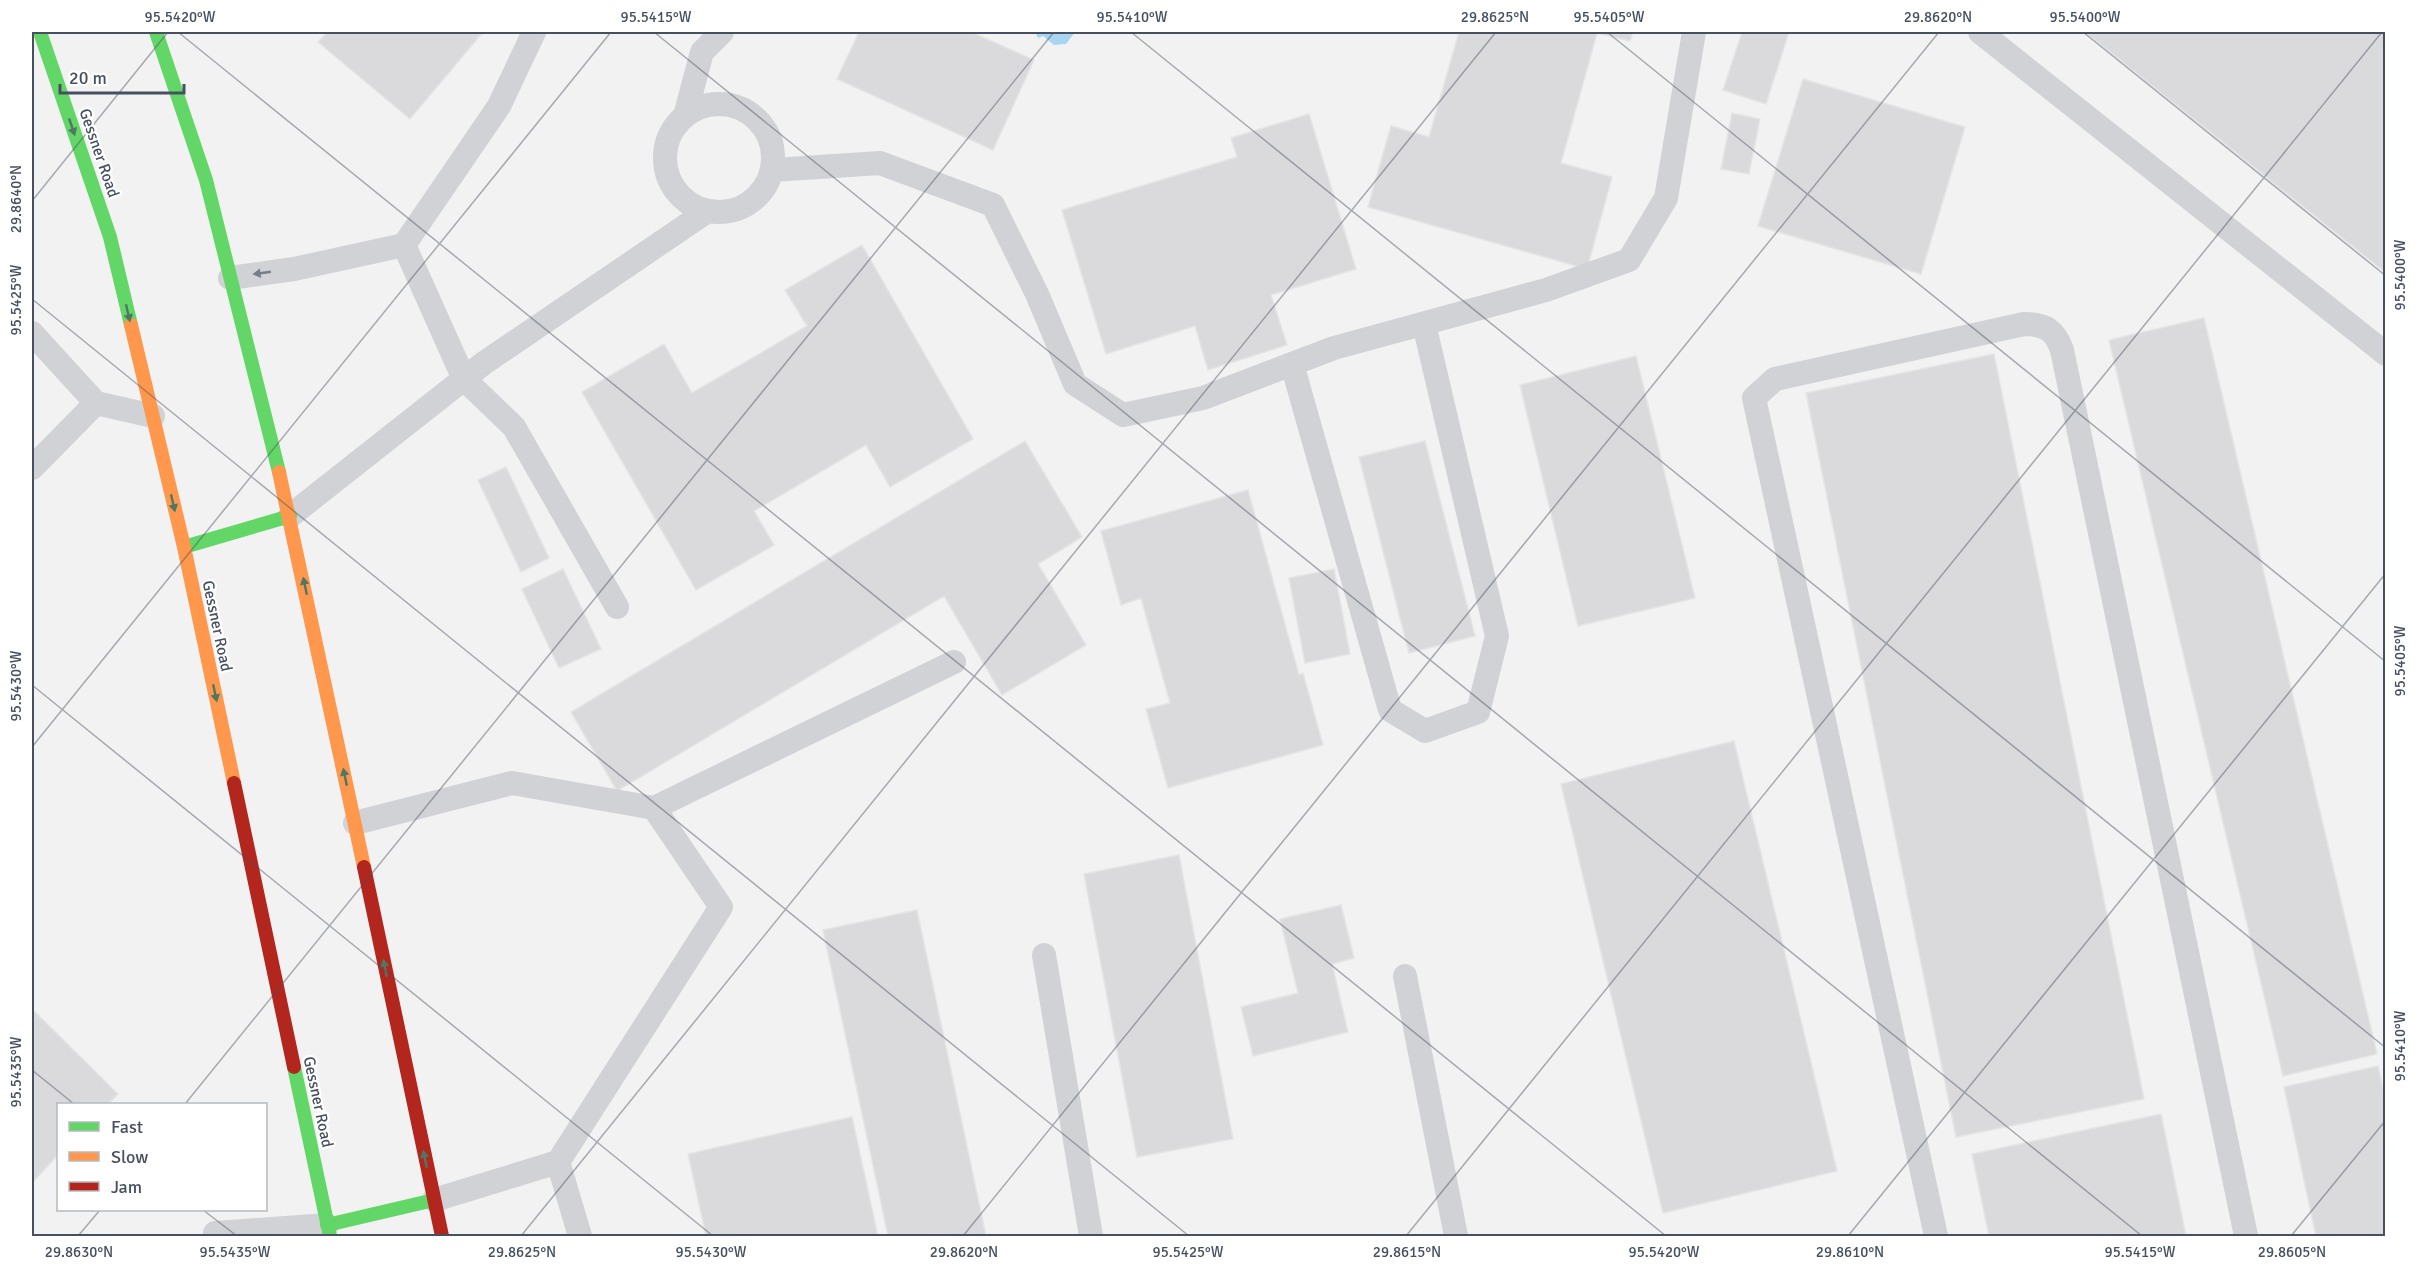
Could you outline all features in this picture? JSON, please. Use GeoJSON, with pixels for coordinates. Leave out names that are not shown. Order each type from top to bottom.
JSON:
{"type":"FeatureCollection","features":[{"type":"Feature","properties":{"kind":"main road","name":"Gessner Road"},"geometry":{"type":"LineString","coordinates":[[40,32],[110,237],[184,547],[329,1231]]}},
{"type":"Feature","properties":{"kind":"main road"},"geometry":{"type":"LineString","coordinates":[[156,32],[206,180],[290,516],[442,1236]]}},
{"type":"Feature","properties":{"kind":"main road"},"geometry":{"type":"LineString","coordinates":[[184,547],[290,516]]}},
{"type":"Feature","properties":{"kind":"main road"},"geometry":{"type":"LineString","coordinates":[[329,1231],[434,1200]]}},
{"type":"Feature","properties":{"kind":"lane"},"geometry":{"type":"LineString","coordinates":[[230,278],[294,269],[404,245],[499,106],[534,32]]}},
{"type":"Feature","properties":{"kind":"lane"},"geometry":{"type":"LineString","coordinates":[[685,116],[702,52],[722,32]]}},
{"type":"Feature","properties":{"kind":"lane"},"geometry":{"type":"LineString","coordinates":[[773,170],[880,163],[993,205],[1037,294],[1075,384],[1123,415],[1203,398],[1334,348],[1546,290],[1629,260],[1666,198],[1694,32]]}},
{"type":"Feature","properties":{"kind":"lane"},"geometry":{"type":"LineString","coordinates":[[1980,32],[2385,354]]}},
{"type":"Feature","properties":{"kind":"lane"},"geometry":{"type":"LineString","coordinates":[[716,104],[733,105],[748,112],[761,123],[770,137],[774,153],[773,170],[764,190],[748,206],[727,213],[706,212],[687,203],[673,189],[666,171],[665,151],[672,131],[685,116],[699,107],[716,104]]}},
{"type":"Feature","properties":{"kind":"lane"},"geometry":{"type":"LineString","coordinates":[[290,516],[484,363],[706,212]]}},
{"type":"Feature","properties":{"kind":"lane"},"geometry":{"type":"LineString","coordinates":[[404,245],[464,379],[514,427],[617,607]]}},
{"type":"Feature","properties":{"kind":"lane"},"geometry":{"type":"LineString","coordinates":[[1292,364],[1390,710],[1425,731],[1478,712],[1497,636],[1424,324]]}},
{"type":"Feature","properties":{"kind":"lane"},"geometry":{"type":"LineString","coordinates":[[1936,1236],[1754,398],[1775,379],[2024,324],[2040,324],[2049,330],[2057,337],[2061,350],[2246,1236]]}},
{"type":"Feature","properties":{"kind":"lane"},"geometry":{"type":"LineString","coordinates":[[32,333],[96,403],[153,416]]}},
{"type":"Feature","properties":{"kind":"lane"},"geometry":{"type":"LineString","coordinates":[[32,468],[96,403]]}},
{"type":"Feature","properties":{"kind":"lane"},"geometry":{"type":"LineString","coordinates":[[355,823],[512,783],[654,808],[954,662]]}},
{"type":"Feature","properties":{"kind":"lane"},"geometry":{"type":"LineString","coordinates":[[434,1200],[558,1162],[721,907],[654,808]]}},
{"type":"Feature","properties":{"kind":"lane"},"geometry":{"type":"LineString","coordinates":[[1044,955],[1091,1236]]}},
{"type":"Feature","properties":{"kind":"lane"},"geometry":{"type":"LineString","coordinates":[[1405,976],[1456,1236]]}},
{"type":"Feature","properties":{"kind":"lane"},"geometry":{"type":"LineString","coordinates":[[558,1162],[580,1236]]}},
{"type":"Feature","properties":{"kind":"lane"},"geometry":{"type":"LineString","coordinates":[[215,1233],[329,1231]]}},
{"type":"Feature","properties":{"kind":"water"},"geometry":{"type":"Polygon","coordinates":[[[1035,32],[1075,32],[1066,44],[1054,45],[1043,36],[1038,38],[1035,32]]]}},
{"type":"Feature","properties":{"kind":"building"},"geometry":{"type":"Polygon","coordinates":[[[327,32],[483,32],[410,119],[318,42],[327,32]]]}},
{"type":"Feature","properties":{"kind":"building"},"geometry":{"type":"Polygon","coordinates":[[[859,32],[971,32],[1034,60],[993,150],[837,79],[859,32]]]}},
{"type":"Feature","properties":{"kind":"building"},"geometry":{"type":"Polygon","coordinates":[[[1459,32],[1633,32],[1630,41],[1597,33],[1561,163],[1612,177],[1587,269],[1368,207],[1391,126],[1429,137],[1459,32]]]}},
{"type":"Feature","properties":{"kind":"building"},"geometry":{"type":"Polygon","coordinates":[[[1742,32],[1789,32],[1766,104],[1723,90],[1742,32]]]}},
{"type":"Feature","properties":{"kind":"building"},"geometry":{"type":"Polygon","coordinates":[[[2085,32],[2386,32],[2386,273],[2085,32]]]}},
{"type":"Feature","properties":{"kind":"building"},"geometry":{"type":"Polygon","coordinates":[[[1803,79],[1965,127],[1921,274],[1758,226],[1803,79]]]}},
{"type":"Feature","properties":{"kind":"building"},"geometry":{"type":"Polygon","coordinates":[[[1732,113],[1760,119],[1749,174],[1721,169],[1732,113]]]}},
{"type":"Feature","properties":{"kind":"building"},"geometry":{"type":"Polygon","coordinates":[[[1309,114],[1356,269],[1271,295],[1287,345],[1208,370],[1195,326],[1106,354],[1062,210],[1237,157],[1231,138],[1309,114]]]}},
{"type":"Feature","properties":{"kind":"building"},"geometry":{"type":"Polygon","coordinates":[[[862,245],[973,439],[890,487],[866,445],[754,511],[774,545],[696,590],[582,392],[664,344],[692,393],[807,326],[785,290],[862,245]]]}},
{"type":"Feature","properties":{"kind":"building"},"geometry":{"type":"Polygon","coordinates":[[[2204,318],[2377,1054],[2283,1076],[2109,340],[2204,318]]]}},
{"type":"Feature","properties":{"kind":"building"},"geometry":{"type":"Polygon","coordinates":[[[1994,354],[2144,1099],[1956,1137],[1806,393],[1994,354]]]}},
{"type":"Feature","properties":{"kind":"building"},"geometry":{"type":"Polygon","coordinates":[[[1636,356],[1695,598],[1578,626],[1520,385],[1636,356]]]}},
{"type":"Feature","properties":{"kind":"building"},"geometry":{"type":"Polygon","coordinates":[[[1025,441],[1082,537],[1038,564],[1086,645],[1002,695],[944,596],[617,791],[571,712],[1025,441]]]}},
{"type":"Feature","properties":{"kind":"building"},"geometry":{"type":"Polygon","coordinates":[[[1425,441],[1475,636],[1409,653],[1359,457],[1425,441]]]}},
{"type":"Feature","properties":{"kind":"building"},"geometry":{"type":"Polygon","coordinates":[[[506,467],[549,558],[521,572],[478,480],[506,467]]]}},
{"type":"Feature","properties":{"kind":"building"},"geometry":{"type":"Polygon","coordinates":[[[1248,490],[1299,675],[1303,673],[1323,745],[1168,788],[1146,709],[1170,703],[1141,598],[1121,605],[1101,531],[1248,490]]]}},
{"type":"Feature","properties":{"kind":"building"},"geometry":{"type":"Polygon","coordinates":[[[563,569],[601,649],[559,668],[522,589],[563,569]]]}},
{"type":"Feature","properties":{"kind":"building"},"geometry":{"type":"Polygon","coordinates":[[[1334,569],[1350,654],[1305,663],[1289,578],[1334,569]]]}},
{"type":"Feature","properties":{"kind":"building"},"geometry":{"type":"Polygon","coordinates":[[[1734,741],[1837,1171],[1663,1213],[1561,784],[1734,741]]]}},
{"type":"Feature","properties":{"kind":"building"},"geometry":{"type":"Polygon","coordinates":[[[1179,855],[1233,1139],[1137,1157],[1084,874],[1179,855]]]}},
{"type":"Feature","properties":{"kind":"building"},"geometry":{"type":"Polygon","coordinates":[[[1341,905],[1354,958],[1332,964],[1348,1032],[1253,1056],[1241,1007],[1298,993],[1280,919],[1341,905]]]}},
{"type":"Feature","properties":{"kind":"building"},"geometry":{"type":"Polygon","coordinates":[[[917,910],[986,1236],[888,1236],[823,930],[917,910]]]}},
{"type":"Feature","properties":{"kind":"building"},"geometry":{"type":"Polygon","coordinates":[[[32,1009],[118,1094],[109,1103],[57,1103],[57,1156],[32,1183],[32,1009]]]}},
{"type":"Feature","properties":{"kind":"building"},"geometry":{"type":"Polygon","coordinates":[[[2378,1066],[2386,1101],[2386,1236],[2316,1236],[2284,1087],[2378,1066]]]}},
{"type":"Feature","properties":{"kind":"building"},"geometry":{"type":"Polygon","coordinates":[[[2161,1114],[2186,1236],[1989,1236],[1972,1154],[2161,1114]]]}},
{"type":"Feature","properties":{"kind":"building"},"geometry":{"type":"Polygon","coordinates":[[[852,1117],[878,1236],[706,1236],[688,1154],[852,1117]]]}},
{"type":"Feature","properties":{"kind":"traffic: fast"},"geometry":{"type":"LineString","coordinates":[[40,32],[110,237],[131,325]]}},
{"type":"Feature","properties":{"kind":"traffic: fast"},"geometry":{"type":"LineString","coordinates":[[156,32],[206,180],[279,472]]}},
{"type":"Feature","properties":{"kind":"traffic: fast"},"geometry":{"type":"LineString","coordinates":[[184,547],[290,516]]}},
{"type":"Feature","properties":{"kind":"traffic: fast"},"geometry":{"type":"LineString","coordinates":[[294,1067],[330,1236]]}},
{"type":"Feature","properties":{"kind":"traffic: fast"},"geometry":{"type":"LineString","coordinates":[[327,1225],[434,1200]]}},
{"type":"Feature","properties":{"kind":"traffic: slow"},"geometry":{"type":"LineString","coordinates":[[131,325],[184,547],[234,783]]}},
{"type":"Feature","properties":{"kind":"traffic: slow"},"geometry":{"type":"LineString","coordinates":[[279,472],[364,867]]}},
{"type":"Feature","properties":{"kind":"traffic: jam"},"geometry":{"type":"LineString","coordinates":[[234,783],[294,1067]]}},
{"type":"Feature","properties":{"kind":"traffic: jam"},"geometry":{"type":"LineString","coordinates":[[364,867],[442,1236]]}}]}
